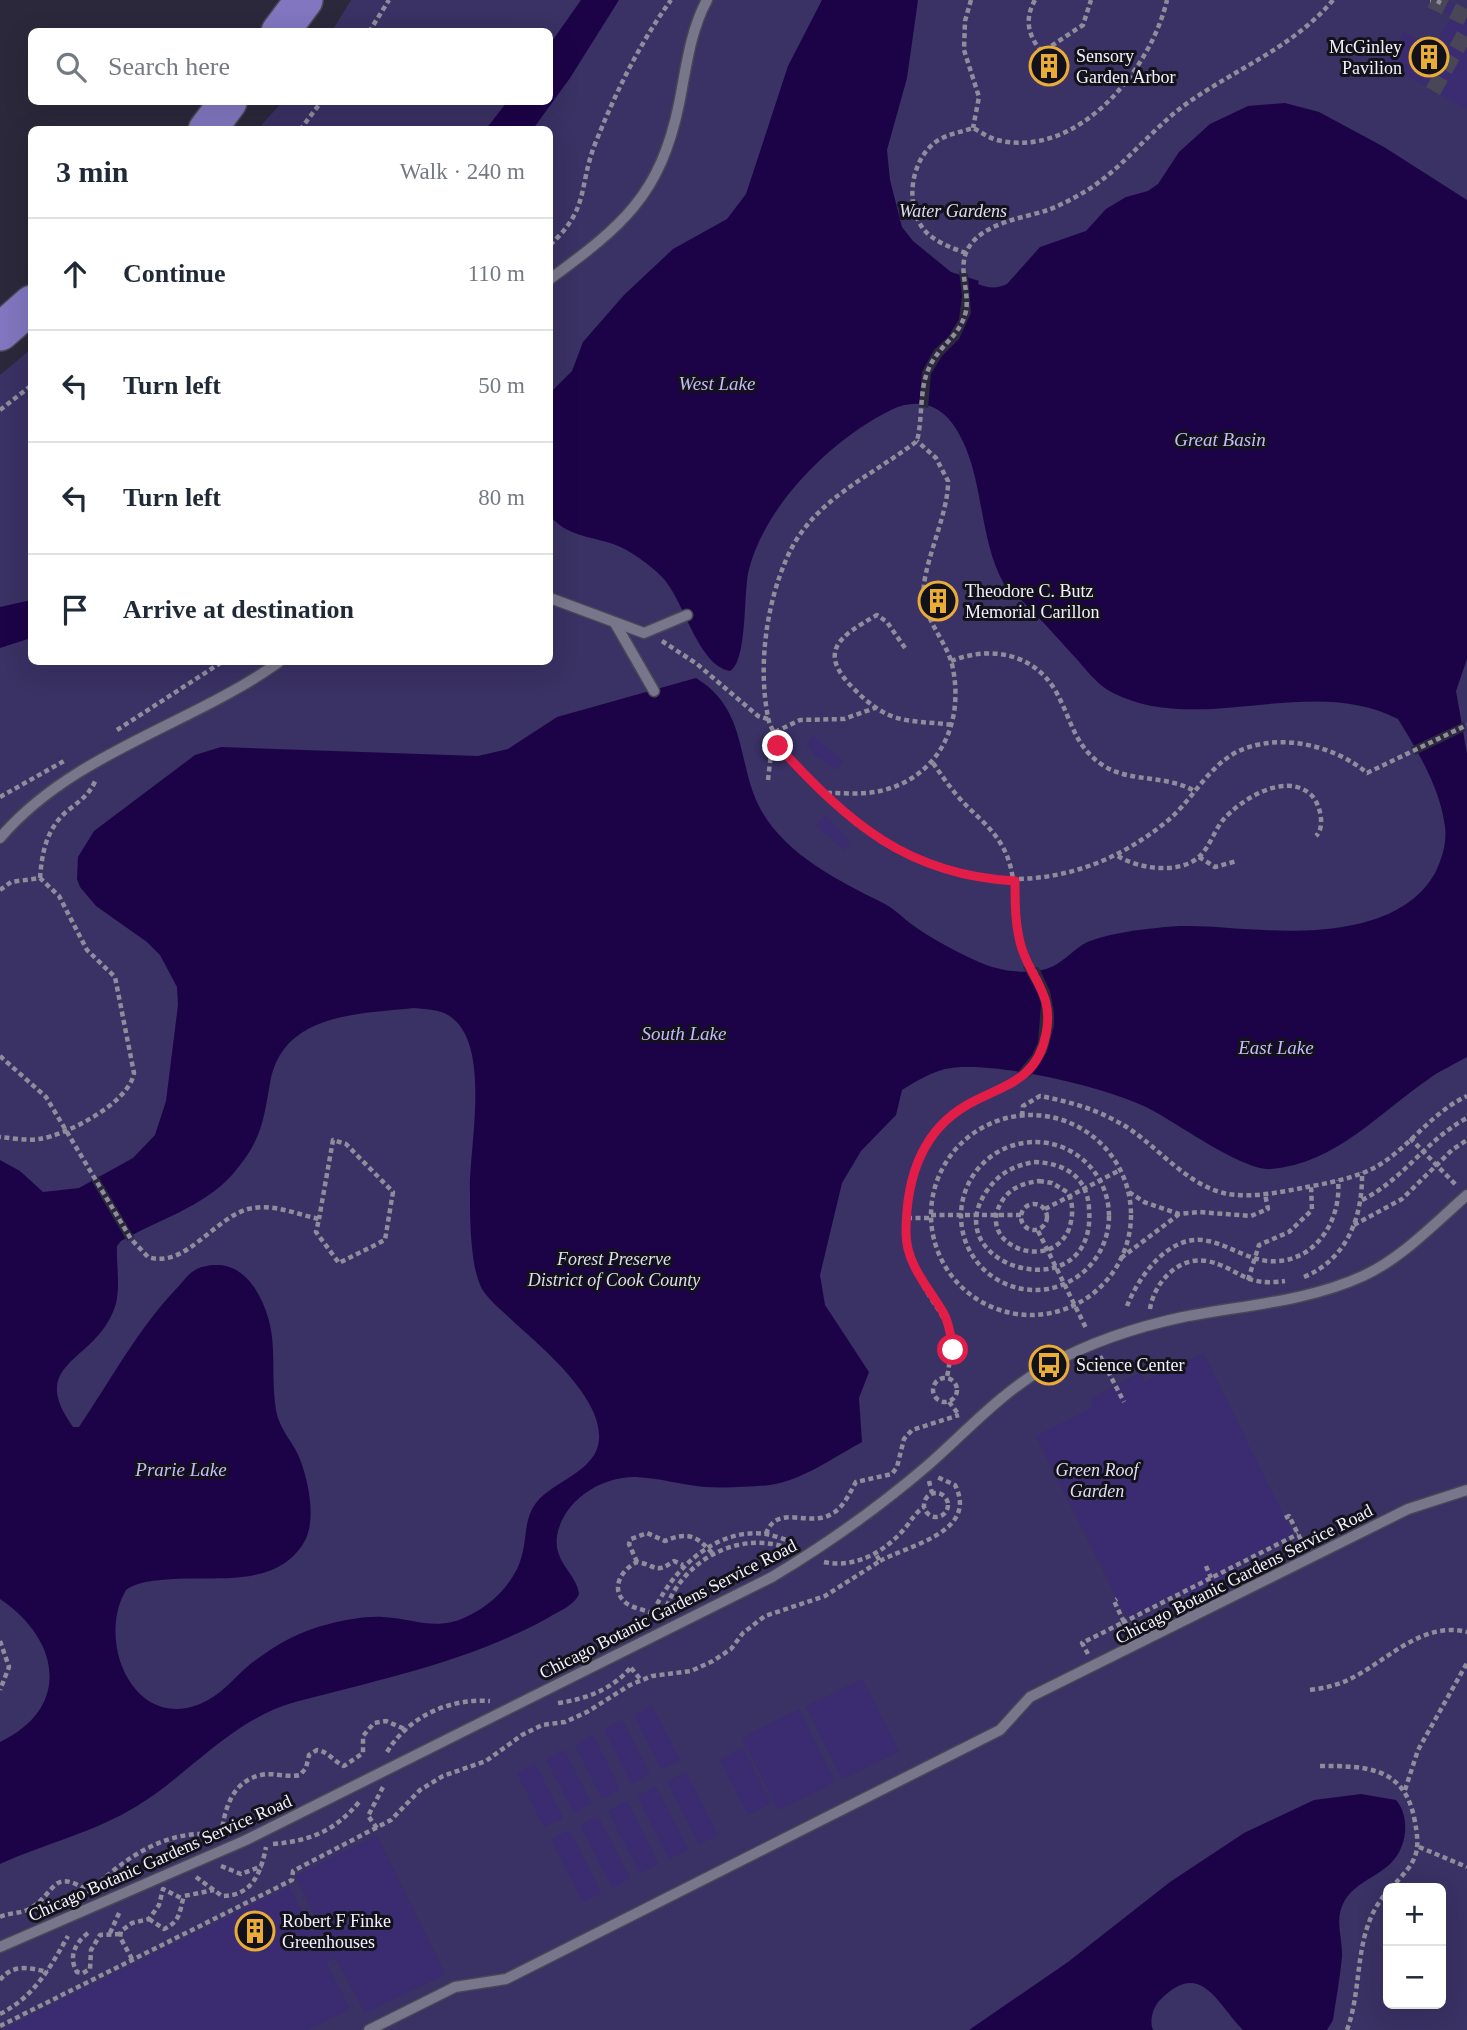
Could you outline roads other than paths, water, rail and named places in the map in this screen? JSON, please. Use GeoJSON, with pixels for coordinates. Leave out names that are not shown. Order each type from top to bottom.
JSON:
{"type":"FeatureCollection","features":[{"type":"Feature","properties":{"kind":"highway"},"geometry":{"type":"LineString","coordinates":[[283,28],[304,0]]}},
{"type":"Feature","properties":{"kind":"highway"},"geometry":{"type":"LineString","coordinates":[[209,126],[226,105]]}},
{"type":"Feature","properties":{"kind":"highway"},"geometry":{"type":"LineString","coordinates":[[0,332],[28,308]]}},
{"type":"Feature","properties":{"kind":"lane"},"geometry":{"type":"LineString","coordinates":[[553,277],[612,232],[643,197],[655,178],[676,120],[693,36],[707,0]]}},
{"type":"Feature","properties":{"kind":"lane"},"geometry":{"type":"LineString","coordinates":[[553,599],[644,633],[687,615]]}},
{"type":"Feature","properties":{"kind":"lane"},"geometry":{"type":"LineString","coordinates":[[615,623],[654,691]]}},
{"type":"Feature","properties":{"kind":"lane"},"geometry":{"type":"LineString","coordinates":[[0,838],[17,818],[64,782],[274,665]]}},
{"type":"Feature","properties":{"kind":"lane","name":"Chicago Botanic Gardens Service Road"},"geometry":{"type":"LineString","coordinates":[[0,1947],[206,1858],[772,1577],[816,1550],[886,1500],[1008,1391],[1049,1365],[1124,1332],[1182,1318],[1290,1299],[1342,1285],[1389,1260],[1463,1190]]}},
{"type":"Feature","properties":{"kind":"lane","name":"Chicago Botanic Gardens Service Road"},"geometry":{"type":"LineString","coordinates":[[369,2030],[455,1987],[506,1979],[1000,1730],[1022,1702],[1030,1697],[1408,1509],[1467,1490]]}},
{"type":"Feature","properties":{"kind":"water"},"geometry":{"type":"Polygon","coordinates":[[[581,0],[619,0],[553,101],[553,40],[581,0]]]}},
{"type":"Feature","properties":{"kind":"water"},"geometry":{"type":"Polygon","coordinates":[[[822,0],[918,0],[907,78],[887,150],[890,180],[902,227],[913,241],[951,272],[979,281],[978,284],[996,287],[1007,284],[1040,247],[1086,231],[1106,209],[1126,197],[1148,191],[1158,184],[1179,152],[1210,124],[1248,106],[1285,103],[1319,112],[1384,147],[1467,200],[1467,659],[1456,691],[1467,754],[1467,1057],[1430,1078],[1336,1147],[1316,1158],[1271,1169],[1243,1162],[1148,1108],[1077,1084],[1018,1071],[965,1067],[945,1069],[918,1080],[902,1090],[896,1115],[861,1151],[842,1183],[820,1275],[825,1305],[869,1372],[859,1398],[862,1442],[805,1474],[770,1485],[705,1487],[636,1477],[598,1486],[576,1501],[567,1511],[557,1536],[558,1553],[579,1594],[565,1608],[516,1634],[455,1658],[272,1710],[231,1734],[137,1806],[104,1824],[0,1864],[0,1742],[23,1728],[39,1711],[47,1692],[50,1673],[45,1653],[35,1633],[20,1615],[0,1599],[0,1160],[20,1171],[43,1192],[79,1188],[133,1158],[155,1135],[166,1101],[178,1005],[177,987],[160,955],[147,942],[96,906],[80,887],[77,879],[78,857],[94,831],[195,755],[221,747],[478,756],[508,749],[557,717],[696,678],[713,691],[725,706],[739,739],[753,793],[761,810],[784,840],[815,865],[887,905],[938,941],[988,965],[1018,972],[1049,968],[1088,942],[1133,931],[1184,926],[1286,931],[1359,924],[1403,906],[1421,892],[1438,868],[1445,839],[1442,812],[1427,770],[1398,719],[1364,706],[1328,702],[1182,709],[1147,705],[1113,693],[1095,680],[1039,617],[1004,584],[995,565],[971,461],[963,441],[946,416],[932,407],[908,404],[869,422],[825,456],[786,498],[770,521],[749,569],[740,654],[736,665],[730,671],[709,657],[670,588],[651,567],[613,544],[571,532],[557,523],[553,519],[553,390],[572,371],[583,342],[624,295],[673,249],[727,219],[746,194],[788,66],[822,0]],[[414,1008],[347,1016],[306,1030],[290,1043],[277,1060],[259,1132],[242,1163],[208,1196],[121,1241],[117,1246],[118,1288],[113,1312],[103,1329],[60,1376],[57,1389],[61,1406],[73,1427],[79,1427],[149,1321],[187,1276],[202,1267],[221,1265],[242,1274],[254,1287],[268,1318],[273,1347],[276,1410],[304,1471],[309,1492],[310,1525],[303,1544],[290,1559],[275,1569],[238,1577],[156,1580],[126,1590],[118,1611],[115,1633],[119,1656],[127,1676],[139,1693],[156,1705],[176,1709],[207,1701],[266,1652],[296,1635],[318,1627],[376,1617],[448,1623],[480,1609],[503,1590],[515,1573],[522,1555],[529,1515],[536,1503],[582,1468],[596,1451],[599,1440],[598,1424],[582,1392],[556,1361],[489,1298],[478,1279],[471,1228],[474,1068],[469,1045],[460,1026],[444,1013],[414,1008]]]}},
{"type":"Feature","properties":{"kind":"water"},"geometry":{"type":"Polygon","coordinates":[[[505,105],[550,105],[535,126],[488,126],[505,105]]]}},
{"type":"Feature","properties":{"kind":"water"},"geometry":{"type":"Polygon","coordinates":[[[28,601],[28,639],[0,648],[0,607],[28,601]]]}},
{"type":"Feature","properties":{"kind":"water"},"geometry":{"type":"Polygon","coordinates":[[[1361,1794],[1396,1800],[1404,1814],[1404,1840],[1391,1863],[1356,1888],[1341,1909],[1341,1965],[1333,2020],[1327,2030],[1243,2030],[1207,1990],[1197,1984],[1187,1983],[1174,1988],[1160,2000],[1152,2018],[1153,2030],[969,2030],[1068,1962],[1170,1882],[1244,1833],[1314,1800],[1361,1794]]]}},
{"type":"Feature","properties":{"kind":"tunnel"},"geometry":{"type":"LineString","coordinates":[[1431,0],[1467,18]]}},
{"type":"Feature","properties":{"kind":"tunnel"},"geometry":{"type":"LineString","coordinates":[[1433,91],[1467,30]]}},
{"type":"Feature","properties":{"kind":"place","name":"McGinley Pavilion"},"geometry":{"type":"Point","coordinates":[1429,57]}},
{"type":"Feature","properties":{"kind":"place","name":"Sensory Garden Arbor"},"geometry":{"type":"Point","coordinates":[1049,66]}},
{"type":"Feature","properties":{"kind":"place","name":"Theodore C. Butz Memorial Carillon"},"geometry":{"type":"Point","coordinates":[938,601]}},
{"type":"Feature","properties":{"kind":"place","name":"Science Center"},"geometry":{"type":"Point","coordinates":[1049,1365]}},
{"type":"Feature","properties":{"kind":"place","name":"Robert F Finke Greenhouses"},"geometry":{"type":"Point","coordinates":[255,1931]}},
{"type":"Feature","properties":{"kind":"park label","name":"Water Gardens"},"geometry":{"type":"Point","coordinates":[953,211]}},
{"type":"Feature","properties":{"kind":"park label","name":"Forest Preserve District of Cook County"},"geometry":{"type":"Point","coordinates":[614,1269]}},
{"type":"Feature","properties":{"kind":"park label","name":"Green Roof Garden"},"geometry":{"type":"Point","coordinates":[1097,1480]}},
{"type":"Feature","properties":{"kind":"water label","name":"West Lake"},"geometry":{"type":"Point","coordinates":[717,383]}},
{"type":"Feature","properties":{"kind":"water label","name":"Great Basin"},"geometry":{"type":"Point","coordinates":[1220,439]}},
{"type":"Feature","properties":{"kind":"water label","name":"South Lake"},"geometry":{"type":"Point","coordinates":[684,1033]}},
{"type":"Feature","properties":{"kind":"water label","name":"East Lake"},"geometry":{"type":"Point","coordinates":[1276,1047]}},
{"type":"Feature","properties":{"kind":"water label","name":"Prarie Lake"},"geometry":{"type":"Point","coordinates":[181,1469]}}]}
